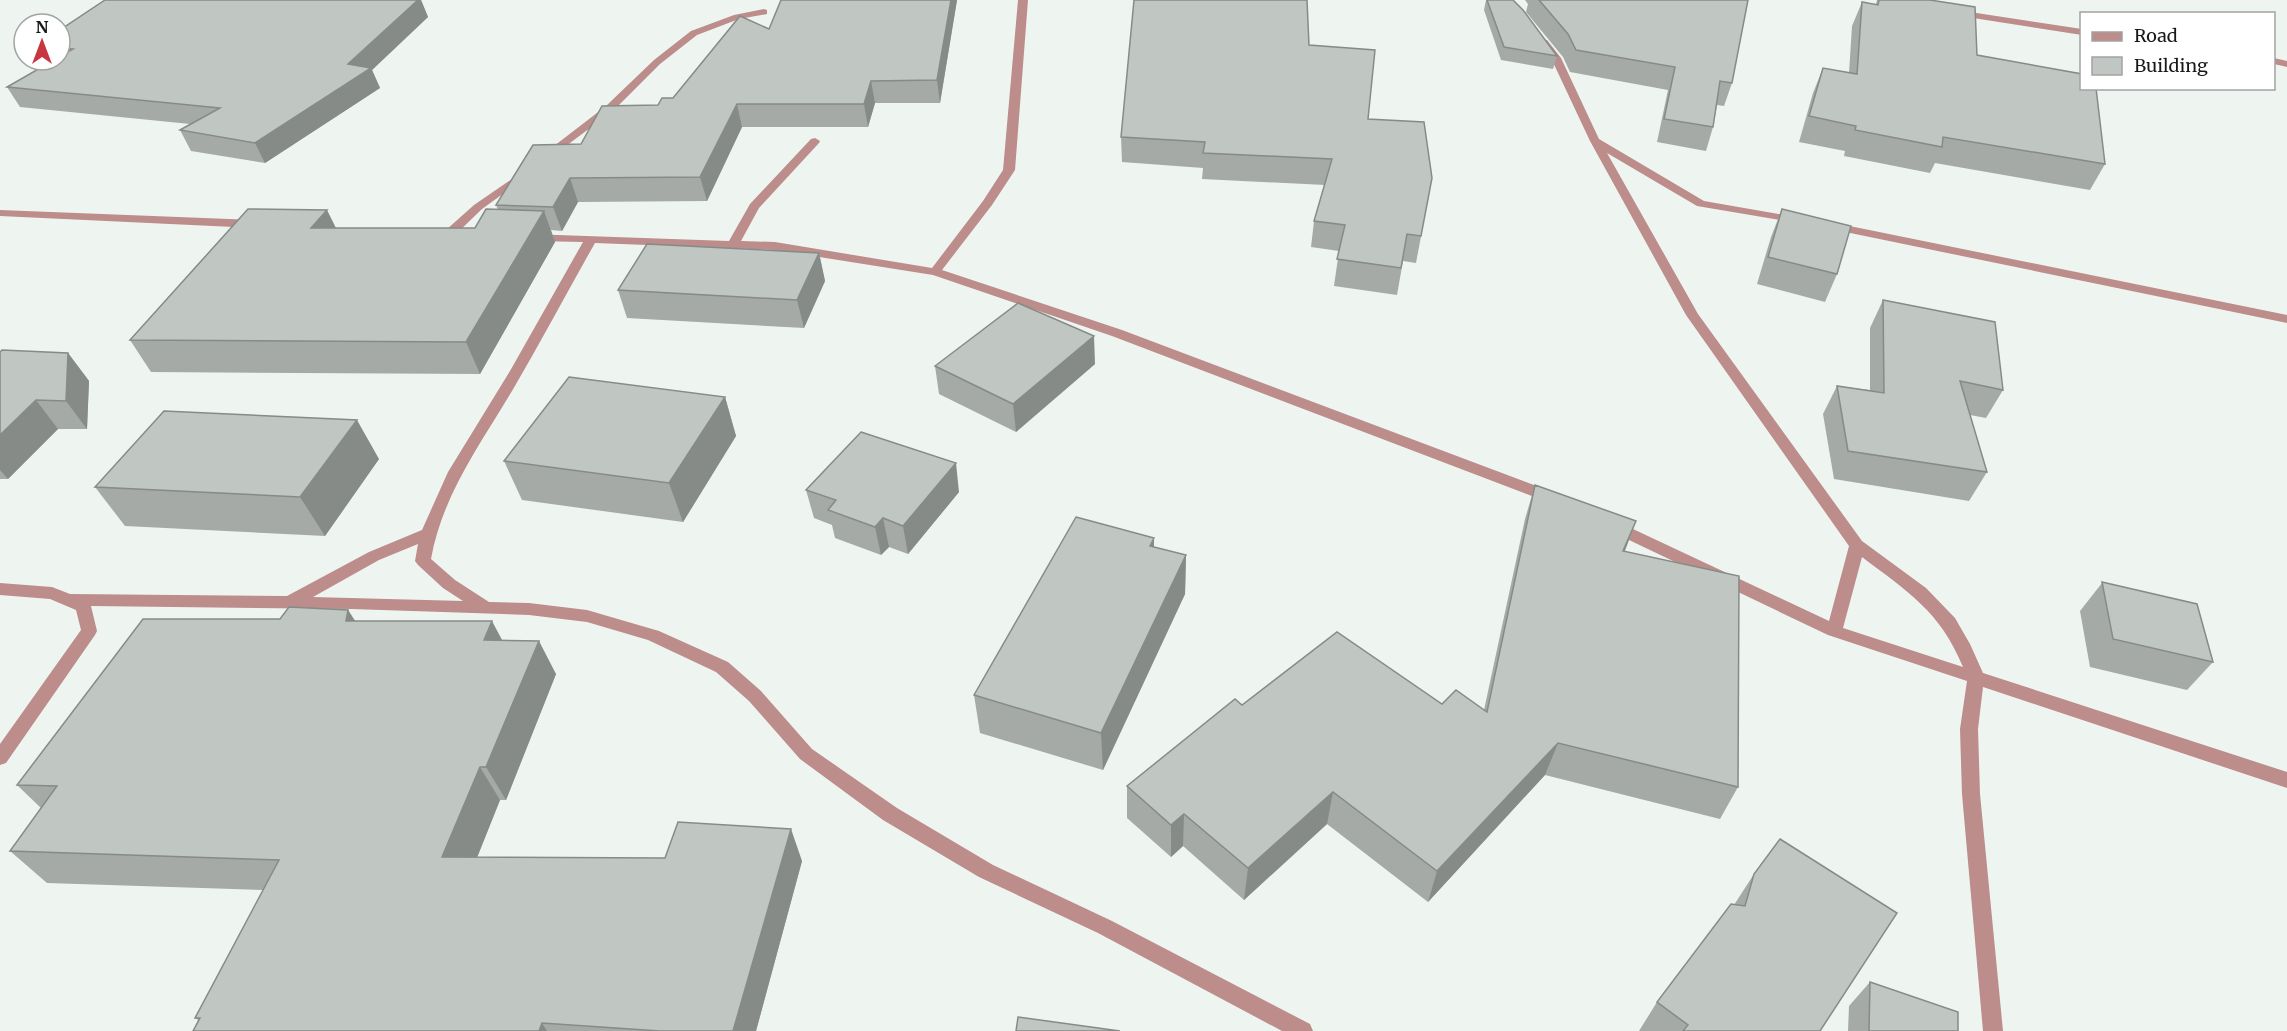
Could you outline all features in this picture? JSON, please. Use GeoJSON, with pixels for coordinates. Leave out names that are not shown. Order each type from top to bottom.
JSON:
{"type":"FeatureCollection","features":[{"type":"Feature","properties":{"kind":"street"},"geometry":{"type":"LineString","coordinates":[[935,272],[988,203],[1009,170],[1023,0]]}},
{"type":"Feature","properties":{"kind":"street"},"geometry":{"type":"LineString","coordinates":[[1941,11],[2080,32]]}},
{"type":"Feature","properties":{"kind":"street"},"geometry":{"type":"LineString","coordinates":[[469,234],[444,233],[610,108],[657,63],[694,33],[736,16],[764,12]]}},
{"type":"Feature","properties":{"kind":"street"},"geometry":{"type":"LineString","coordinates":[[1538,34],[1556,58],[1595,141],[1692,315],[1857,546],[1920,592],[1949,622],[1976,677],[1969,729],[1971,794],[1993,1031]]}},
{"type":"Feature","properties":{"kind":"street"},"geometry":{"type":"LineString","coordinates":[[733,244],[754,206],[815,141]]}},
{"type":"Feature","properties":{"kind":"street"},"geometry":{"type":"LineString","coordinates":[[1595,141],[1701,204],[1816,224],[2287,319]]}},
{"type":"Feature","properties":{"kind":"street"},"geometry":{"type":"LineString","coordinates":[[0,213],[272,225]]}},
{"type":"Feature","properties":{"kind":"street"},"geometry":{"type":"LineString","coordinates":[[524,236],[776,246],[935,272],[1128,337],[1558,501]]}},
{"type":"Feature","properties":{"kind":"street"},"geometry":{"type":"LineString","coordinates":[[488,609],[449,584],[423,561],[425,535],[443,495],[515,375],[591,239]]}},
{"type":"Feature","properties":{"kind":"street"},"geometry":{"type":"LineString","coordinates":[[1601,521],[1833,631],[2287,780]]}},
{"type":"Feature","properties":{"kind":"street"},"geometry":{"type":"LineString","coordinates":[[289,602],[375,556],[425,535]]}},
{"type":"Feature","properties":{"kind":"street"},"geometry":{"type":"LineString","coordinates":[[1833,631],[1857,546]]}},
{"type":"Feature","properties":{"kind":"street"},"geometry":{"type":"LineString","coordinates":[[0,589],[52,593],[83,606],[89,631],[0,758]]}},
{"type":"Feature","properties":{"kind":"street"},"geometry":{"type":"LineString","coordinates":[[67,600],[289,602],[529,609],[587,616],[653,635],[695,652],[722,667],[755,696],[806,754],[890,814],[986,871],[1105,927],[1303,1031]]}},
{"type":"Feature","properties":{"kind":"building"},"geometry":{"type":"Polygon","coordinates":[[[105,0],[418,0],[348,64],[371,68],[255,143],[180,130],[220,108],[7,87],[33,72],[72,72],[72,22],[105,0]]]}},
{"type":"Feature","properties":{"kind":"building"},"geometry":{"type":"Polygon","coordinates":[[[781,0],[951,0],[937,80],[871,81],[864,104],[737,104],[700,177],[570,178],[553,207],[496,205],[533,145],[581,144],[602,106],[658,105],[662,98],[673,98],[740,16],[769,29],[781,0]]]}},
{"type":"Feature","properties":{"kind":"building"},"geometry":{"type":"Polygon","coordinates":[[[1134,0],[1307,0],[1309,45],[1375,50],[1368,119],[1424,122],[1432,178],[1421,236],[1407,234],[1401,268],[1337,259],[1345,225],[1314,221],[1332,159],[1203,153],[1205,142],[1121,137],[1134,0]]]}},
{"type":"Feature","properties":{"kind":"building"},"geometry":{"type":"Polygon","coordinates":[[[1487,0],[1513,0],[1557,56],[1504,47],[1487,0]]]}},
{"type":"Feature","properties":{"kind":"building"},"geometry":{"type":"Polygon","coordinates":[[[1539,0],[1748,0],[1732,83],[1720,81],[1713,127],[1664,119],[1675,67],[1576,50],[1568,34],[1539,0]]]}},
{"type":"Feature","properties":{"kind":"building"},"geometry":{"type":"Polygon","coordinates":[[[1879,0],[1930,0],[1975,7],[1977,55],[2080,74],[2080,90],[2096,90],[2105,164],[1943,137],[1942,147],[1855,130],[1856,126],[1809,116],[1823,68],[1857,74],[1862,2],[1878,5],[1879,0]]]}},
{"type":"Feature","properties":{"kind":"building"},"geometry":{"type":"Polygon","coordinates":[[[248,209],[327,210],[311,228],[475,228],[486,209],[544,211],[466,342],[130,340],[248,209]]]}},
{"type":"Feature","properties":{"kind":"building"},"geometry":{"type":"Polygon","coordinates":[[[1782,209],[1851,226],[1837,274],[1768,257],[1782,209]]]}},
{"type":"Feature","properties":{"kind":"building"},"geometry":{"type":"Polygon","coordinates":[[[647,244],[819,253],[797,300],[618,290],[647,244]]]}},
{"type":"Feature","properties":{"kind":"building"},"geometry":{"type":"Polygon","coordinates":[[[1883,300],[1995,322],[2003,390],[1960,381],[1987,472],[1848,451],[1837,386],[1884,393],[1883,300]]]}},
{"type":"Feature","properties":{"kind":"building"},"geometry":{"type":"Polygon","coordinates":[[[1018,303],[1094,336],[1013,404],[935,366],[1018,303]]]}},
{"type":"Feature","properties":{"kind":"building"},"geometry":{"type":"Polygon","coordinates":[[[2,350],[68,353],[66,401],[36,400],[0,435],[0,352],[2,350]]]}},
{"type":"Feature","properties":{"kind":"building"},"geometry":{"type":"Polygon","coordinates":[[[569,377],[725,397],[669,483],[504,461],[569,377]]]}},
{"type":"Feature","properties":{"kind":"building"},"geometry":{"type":"Polygon","coordinates":[[[164,411],[357,420],[300,497],[95,487],[164,411]]]}},
{"type":"Feature","properties":{"kind":"building"},"geometry":{"type":"Polygon","coordinates":[[[861,432],[956,463],[903,526],[883,518],[875,527],[828,510],[836,500],[806,490],[861,432]]]}},
{"type":"Feature","properties":{"kind":"building"},"geometry":{"type":"Polygon","coordinates":[[[1535,485],[1636,521],[1623,551],[1739,576],[1738,787],[1558,743],[1437,871],[1333,792],[1248,868],[1184,814],[1171,825],[1127,786],[1235,699],[1242,705],[1337,632],[1442,704],[1456,690],[1487,712],[1535,485]]]}},
{"type":"Feature","properties":{"kind":"building"},"geometry":{"type":"Polygon","coordinates":[[[1076,517],[1154,538],[1150,546],[1186,555],[1101,733],[974,695],[1076,517]]]}},
{"type":"Feature","properties":{"kind":"building"},"geometry":{"type":"Polygon","coordinates":[[[2102,582],[2197,604],[2213,662],[2113,639],[2102,582]]]}},
{"type":"Feature","properties":{"kind":"building"},"geometry":{"type":"Polygon","coordinates":[[[289,607],[348,610],[346,621],[492,621],[484,640],[539,641],[486,767],[480,767],[442,857],[665,858],[678,822],[791,829],[733,1031],[660,1031],[542,1023],[539,1031],[193,1031],[200,1018],[195,1018],[279,860],[10,851],[57,786],[17,785],[143,619],[280,619],[289,607]]]}},
{"type":"Feature","properties":{"kind":"building"},"geometry":{"type":"Polygon","coordinates":[[[1780,839],[1897,913],[1820,1031],[1683,1031],[1688,1025],[1657,1002],[1731,904],[1745,906],[1754,874],[1780,839]]]}},
{"type":"Feature","properties":{"kind":"building"},"geometry":{"type":"Polygon","coordinates":[[[1870,982],[1958,1012],[1958,1031],[1869,1031],[1870,982]]]}},
{"type":"Feature","properties":{"kind":"building"},"geometry":{"type":"Polygon","coordinates":[[[1018,1017],[1120,1031],[1016,1031],[1018,1017]]]}}]}
